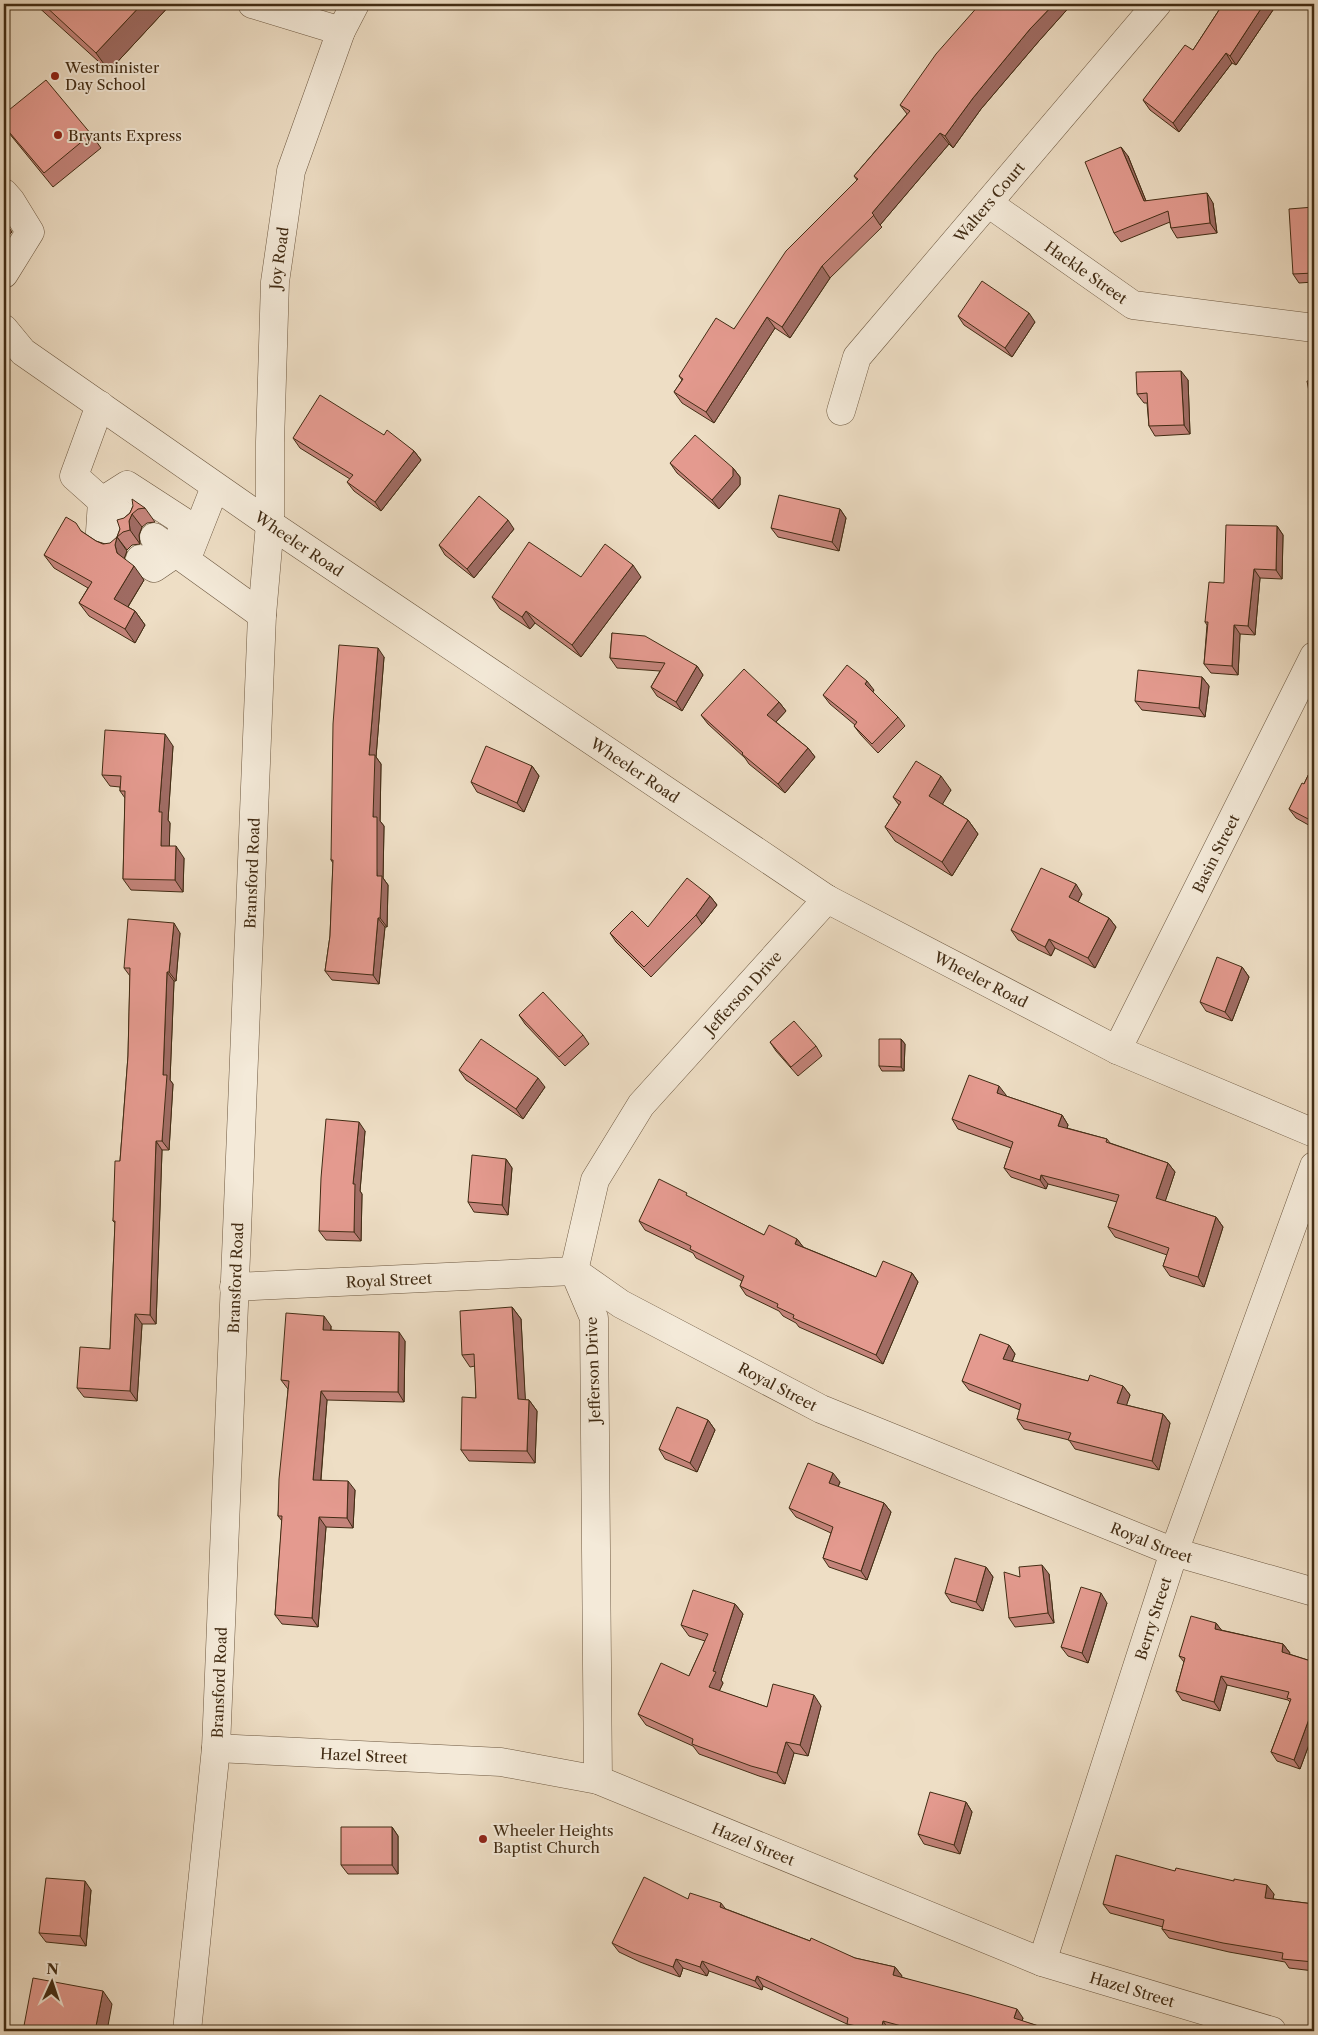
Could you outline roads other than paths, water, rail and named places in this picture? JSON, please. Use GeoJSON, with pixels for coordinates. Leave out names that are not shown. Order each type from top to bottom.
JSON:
{"type":"FeatureCollection","features":[{"type":"Feature","properties":{"kind":"street"},"geometry":{"type":"LineString","coordinates":[[252,4],[341,31]]}},
{"type":"Feature","properties":{"kind":"street","name":"Joy Road"},"geometry":{"type":"LineString","coordinates":[[270,524],[270,442],[275,282],[291,172],[341,31],[355,4]]}},
{"type":"Feature","properties":{"kind":"street","name":"Walters Court"},"geometry":{"type":"LineString","coordinates":[[841,412],[857,357],[1157,4]]}},
{"type":"Feature","properties":{"kind":"street"},"geometry":{"type":"LineString","coordinates":[[4,193],[30,232],[4,274]]}},
{"type":"Feature","properties":{"kind":"street","name":"Hackle Street"},"geometry":{"type":"LineString","coordinates":[[988,203],[1133,305],[1314,328]]}},
{"type":"Feature","properties":{"kind":"street","name":"Wheeler Road"},"geometry":{"type":"LineString","coordinates":[[4,329],[24,352],[215,486],[827,899],[1117,1050],[1314,1133]]}},
{"type":"Feature","properties":{"kind":"street"},"geometry":{"type":"LineString","coordinates":[[100,405],[74,476],[102,501],[127,518]]}},
{"type":"Feature","properties":{"kind":"street"},"geometry":{"type":"LineString","coordinates":[[102,501],[128,485],[184,522],[181,557]]}},
{"type":"Feature","properties":{"kind":"street"},"geometry":{"type":"LineString","coordinates":[[181,557],[215,486]]}},
{"type":"Feature","properties":{"kind":"street"},"geometry":{"type":"LineString","coordinates":[[102,501],[100,532],[114,542]]}},
{"type":"Feature","properties":{"kind":"street","name":"Bransford Road"},"geometry":{"type":"LineString","coordinates":[[187,2031],[216,1748],[262,615],[270,524]]}},
{"type":"Feature","properties":{"kind":"street"},"geometry":{"type":"LineString","coordinates":[[147,548],[181,557],[262,615]]}},
{"type":"Feature","properties":{"kind":"street","name":"Basin Street"},"geometry":{"type":"LineString","coordinates":[[1117,1050],[1314,656]]}},
{"type":"Feature","properties":{"kind":"street","name":"Jefferson Drive"},"geometry":{"type":"LineString","coordinates":[[598,1780],[594,1318],[574,1271],[595,1180],[641,1105],[827,899]]}},
{"type":"Feature","properties":{"kind":"street","name":"Berry Street"},"geometry":{"type":"LineString","coordinates":[[1042,1962],[1174,1552],[1314,1166]]}},
{"type":"Feature","properties":{"kind":"street","name":"Royal Street"},"geometry":{"type":"LineString","coordinates":[[234,1287],[574,1271],[621,1304],[821,1409],[1174,1552],[1314,1592]]}},
{"type":"Feature","properties":{"kind":"street","name":"Hazel Street"},"geometry":{"type":"LineString","coordinates":[[216,1748],[502,1762],[598,1780],[1042,1962],[1272,2031]]}},
{"type":"Feature","properties":{"kind":"place","name":"Westminister Day School"},"geometry":{"type":"Point","coordinates":[55,76]}},
{"type":"Feature","properties":{"kind":"place","name":"Bryants Express"},"geometry":{"type":"Point","coordinates":[58,135]}},
{"type":"Feature","properties":{"kind":"place","name":"Wheeler Heights Baptist Church"},"geometry":{"type":"Point","coordinates":[483,1839]}}]}
